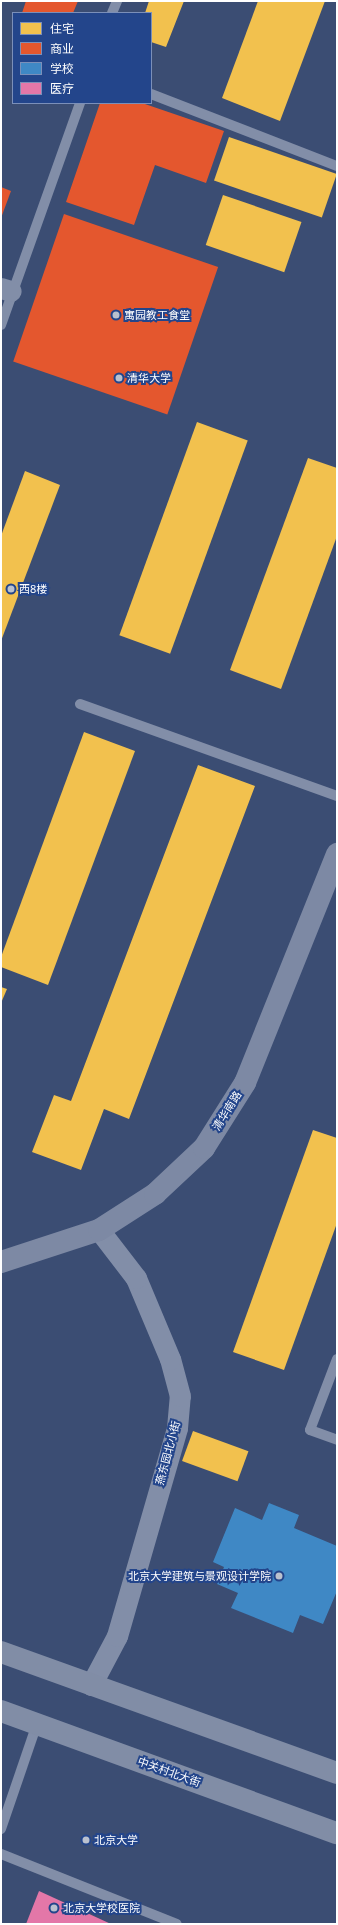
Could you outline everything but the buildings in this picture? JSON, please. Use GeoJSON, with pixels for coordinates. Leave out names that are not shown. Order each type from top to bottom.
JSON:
{"type":"FeatureCollection","features":[{"type":"Feature","properties":{"kind":"main road"},"geometry":{"type":"LineString","coordinates":[[1,1652],[337,1773]]}},
{"type":"Feature","properties":{"kind":"main road","name":"中关村北大街"},"geometry":{"type":"LineString","coordinates":[[1,1711],[337,1833]]}},
{"type":"Feature","properties":{"kind":"street","name":"清华南路"},"geometry":{"type":"LineString","coordinates":[[1,1262],[99,1230],[154,1194],[204,1148],[245,1082],[337,854]]}},
{"type":"Feature","properties":{"kind":"street","name":"燕东园北小街"},"geometry":{"type":"LineString","coordinates":[[90,1685],[117,1636],[177,1428],[180,1396],[170,1359],[136,1278],[99,1230]]}},
{"type":"Feature","properties":{"kind":"lane"},"geometry":{"type":"LineString","coordinates":[[112,12],[117,1]]}},
{"type":"Feature","properties":{"kind":"lane"},"geometry":{"type":"LineString","coordinates":[[152,94],[337,166]]}},
{"type":"Feature","properties":{"kind":"lane"},"geometry":{"type":"LineString","coordinates":[[1,325],[6,290],[80,104]]}},
{"type":"Feature","properties":{"kind":"lane"},"geometry":{"type":"LineString","coordinates":[[80,704],[337,796]]}},
{"type":"Feature","properties":{"kind":"lane"},"geometry":{"type":"LineString","coordinates":[[337,1359],[310,1430],[337,1440]]}},
{"type":"Feature","properties":{"kind":"lane"},"geometry":{"type":"LineString","coordinates":[[1,1829],[37,1724]]}},
{"type":"Feature","properties":{"kind":"lane"},"geometry":{"type":"LineString","coordinates":[[1,1854],[177,1924]]}},
{"type":"Feature","properties":{"kind":"place","name":"寓园教工食堂"},"geometry":{"type":"Point","coordinates":[116,315]}},
{"type":"Feature","properties":{"kind":"place","name":"清华大学"},"geometry":{"type":"Point","coordinates":[119,378]}},
{"type":"Feature","properties":{"kind":"place","name":"西8楼"},"geometry":{"type":"Point","coordinates":[11,589]}},
{"type":"Feature","properties":{"kind":"place","name":"北京大学建筑与景观设计学院"},"geometry":{"type":"Point","coordinates":[279,1576]}},
{"type":"Feature","properties":{"kind":"place","name":"北京大学"},"geometry":{"type":"Point","coordinates":[86,1840]}},
{"type":"Feature","properties":{"kind":"place","name":"北京大学校医院"},"geometry":{"type":"Point","coordinates":[54,1908]}}]}
